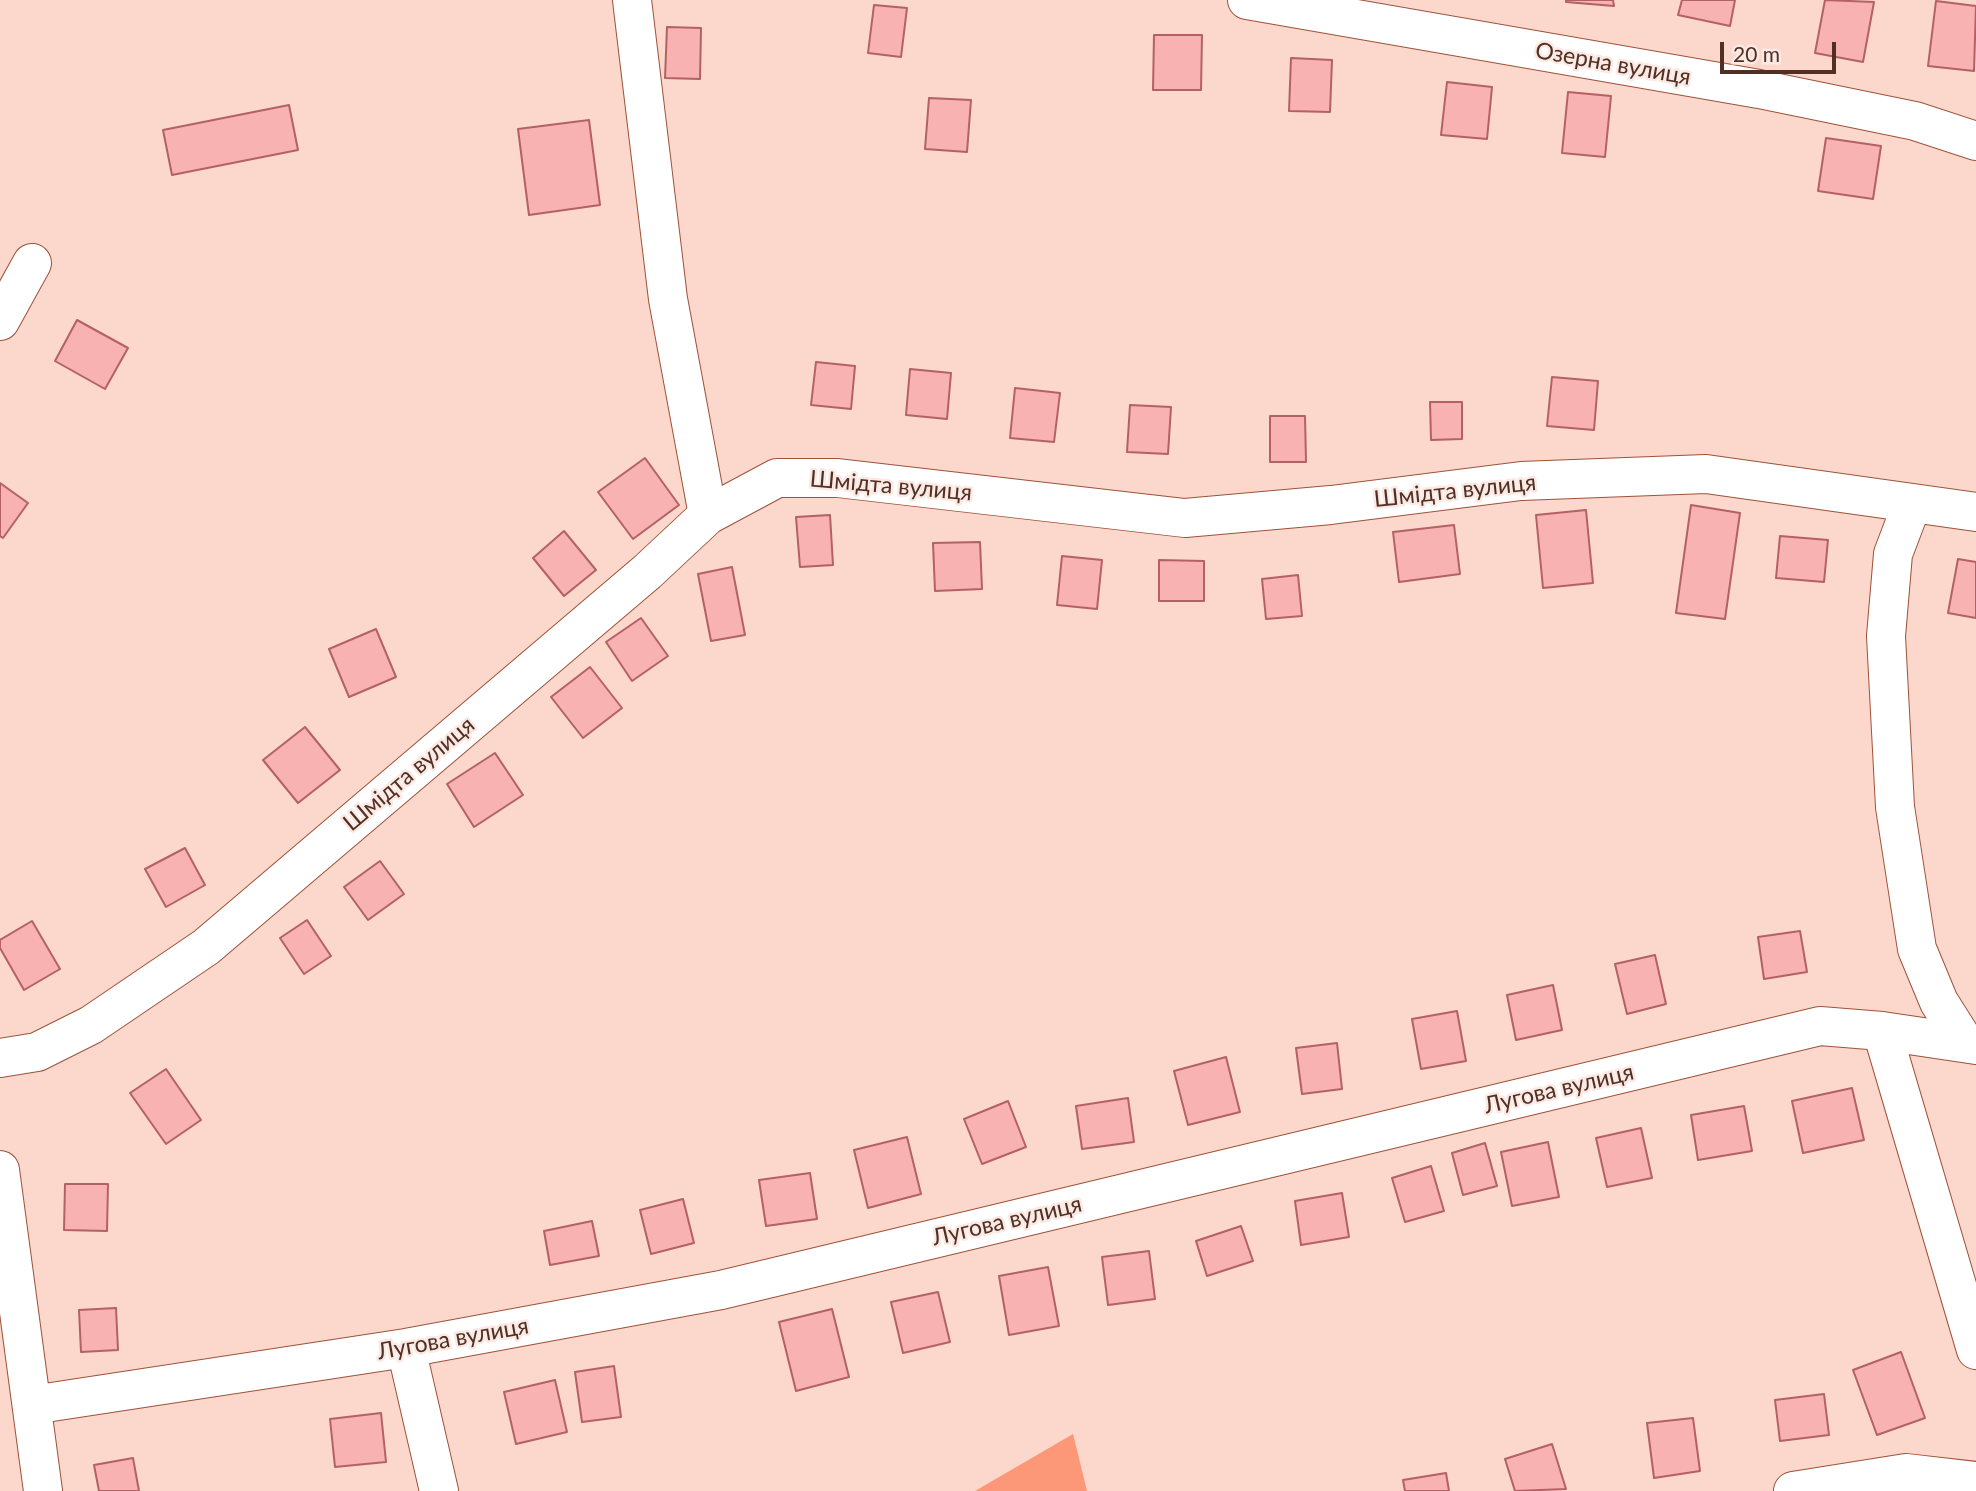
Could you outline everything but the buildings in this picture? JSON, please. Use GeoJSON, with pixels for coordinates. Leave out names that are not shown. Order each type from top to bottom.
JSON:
{"type":"FeatureCollection","features":[{"type":"Feature","properties":{"kind":"street"},"geometry":{"type":"LineString","coordinates":[[632,0],[668,299],[708,515]]}},
{"type":"Feature","properties":{"kind":"street","name":"Озерна вулиця"},"geometry":{"type":"LineString","coordinates":[[1247,0],[1759,89],[1915,121],[1976,141]]}},
{"type":"Feature","properties":{"kind":"street"},"geometry":{"type":"LineString","coordinates":[[0,321],[32,263]]}},
{"type":"Feature","properties":{"kind":"street","name":"Шмідта вулиця"},"geometry":{"type":"LineString","coordinates":[[0,1058],[37,1052],[90,1025],[206,947],[647,572],[708,515],[777,478],[838,478],[1185,518],[1331,505],[1521,481],[1706,474],[1976,512]]}},
{"type":"Feature","properties":{"kind":"street"},"geometry":{"type":"LineString","coordinates":[[1912,504],[1892,554],[1886,636],[1895,807],[1917,949],[1939,1002],[1971,1044]]}},
{"type":"Feature","properties":{"kind":"street","name":"Лугова вулиця"},"geometry":{"type":"LineString","coordinates":[[32,1405],[406,1348],[721,1290],[1820,1026],[1882,1031],[1971,1044]]}},
{"type":"Feature","properties":{"kind":"street"},"geometry":{"type":"LineString","coordinates":[[1882,1031],[1976,1350]]}},
{"type":"Feature","properties":{"kind":"street"},"geometry":{"type":"LineString","coordinates":[[0,1170],[43,1491]]}},
{"type":"Feature","properties":{"kind":"street"},"geometry":{"type":"LineString","coordinates":[[406,1348],[439,1491]]}},
{"type":"Feature","properties":{"kind":"street"},"geometry":{"type":"LineString","coordinates":[[1793,1491],[1906,1473],[1976,1481]]}},
{"type":"Feature","properties":{"kind":"shaded area"},"geometry":{"type":"Polygon","coordinates":[[[1073,1434],[1087,1491],[975,1491],[1073,1434]]]}}]}
